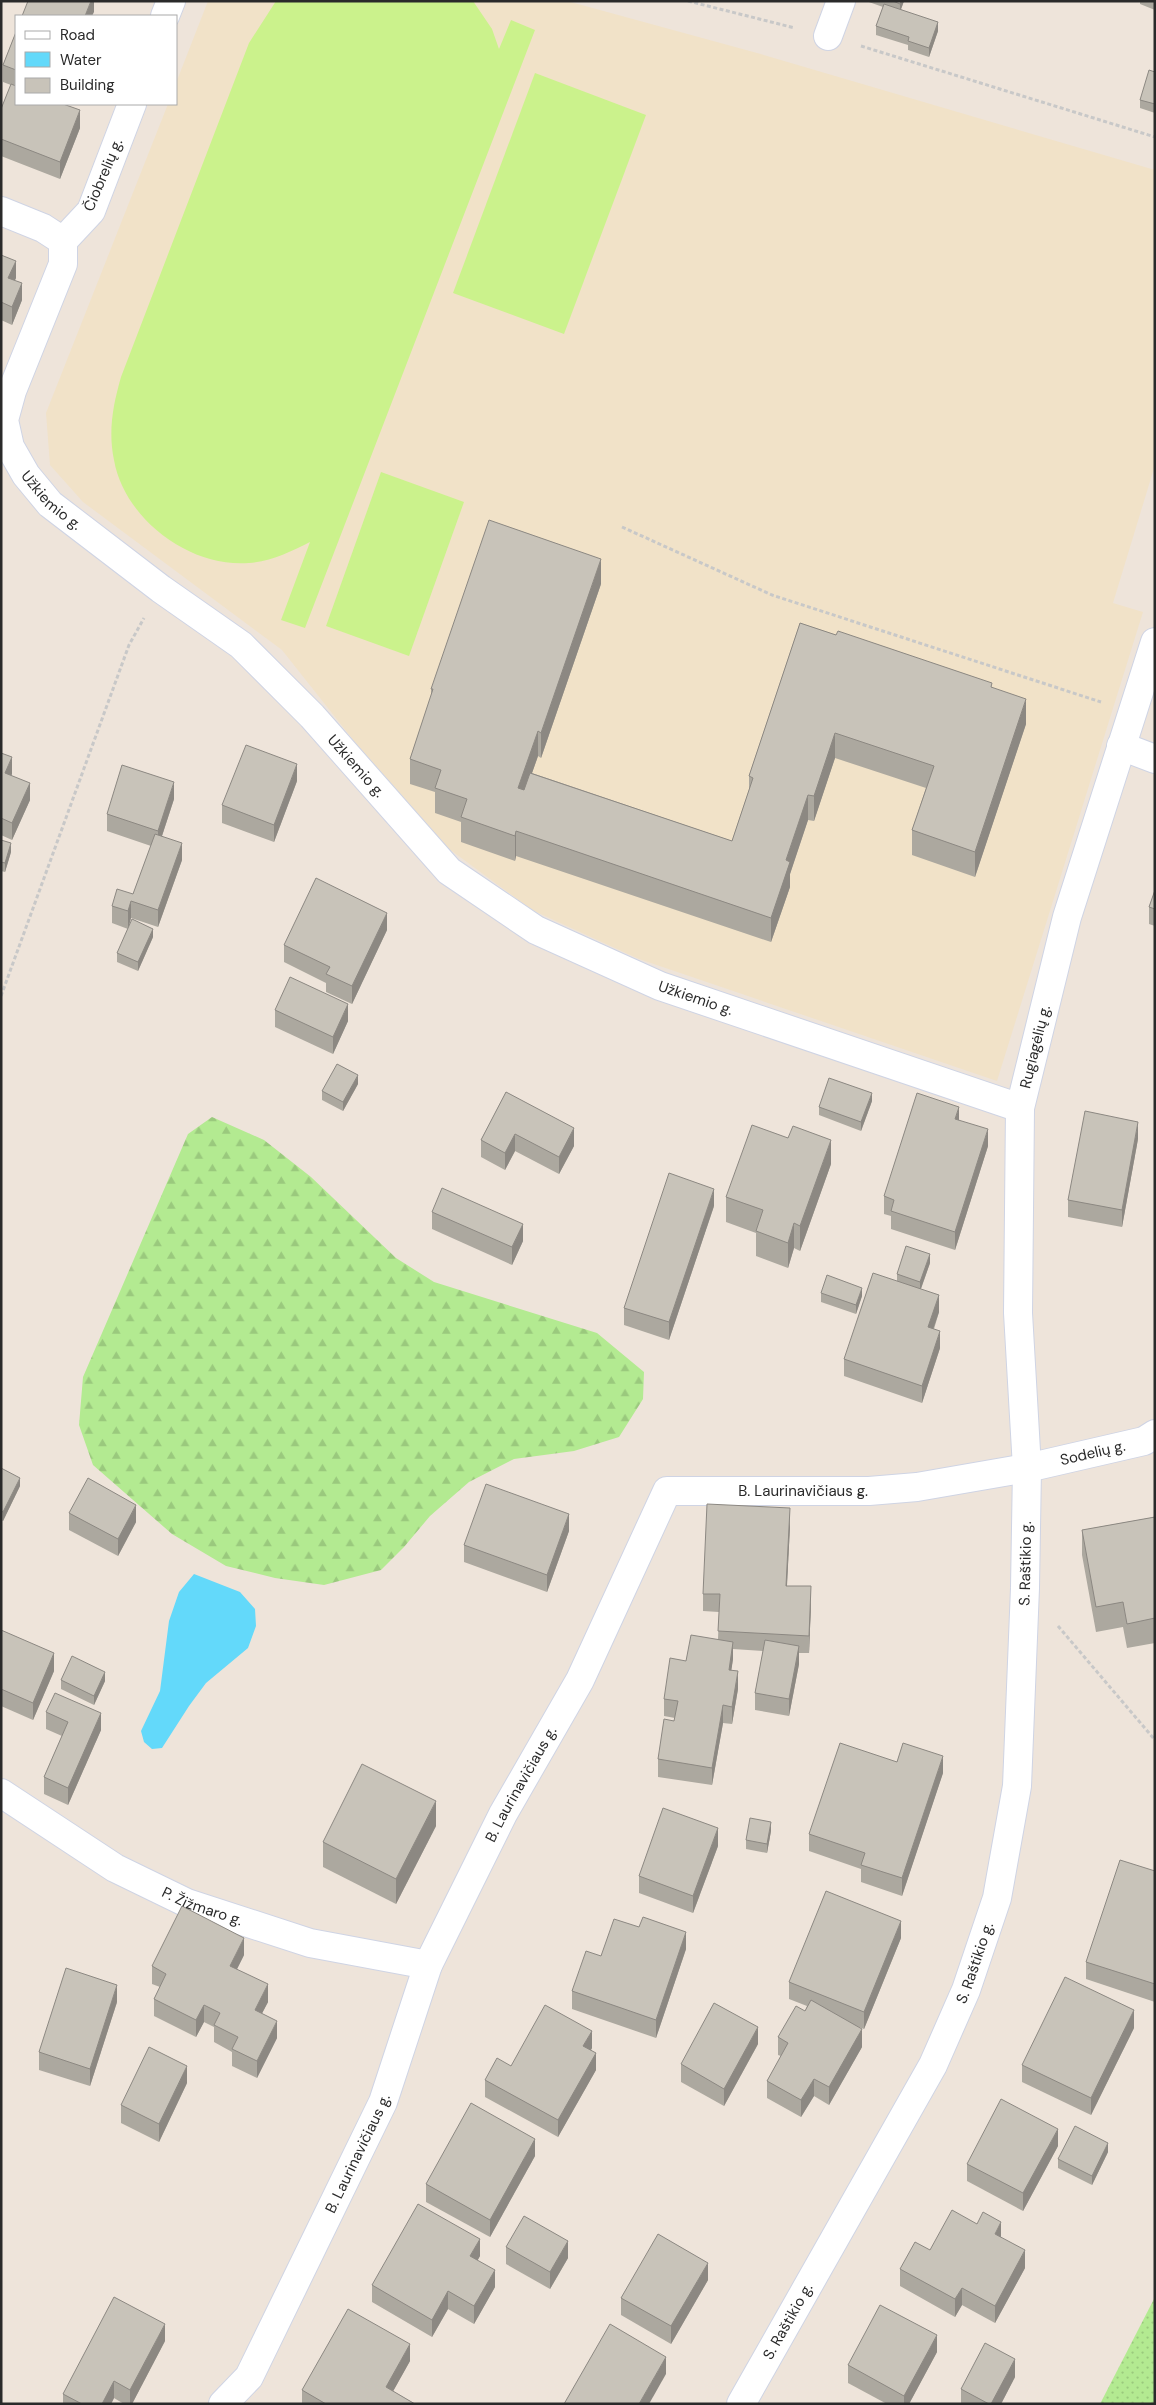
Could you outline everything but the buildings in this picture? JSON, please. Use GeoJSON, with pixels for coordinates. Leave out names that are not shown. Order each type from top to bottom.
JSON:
{"type":"FeatureCollection","features":[{"type":"Feature","properties":{"kind":"street"},"geometry":{"type":"LineString","coordinates":[[165,15],[171,1]]}},
{"type":"Feature","properties":{"kind":"street"},"geometry":{"type":"LineString","coordinates":[[828,36],[841,1]]}},
{"type":"Feature","properties":{"kind":"street","name":"Čiobrelių g."},"geometry":{"type":"LineString","coordinates":[[64,241],[91,211],[132,105]]}},
{"type":"Feature","properties":{"kind":"street"},"geometry":{"type":"LineString","coordinates":[[1,211],[43,228],[64,241]]}},
{"type":"Feature","properties":{"kind":"street","name":"Užkiemio g."},"geometry":{"type":"LineString","coordinates":[[64,241],[63,264],[12,390],[4,420],[10,447],[26,475],[50,504],[161,589],[241,645],[312,716],[449,871],[536,930],[660,986],[1020,1108]]}},
{"type":"Feature","properties":{"kind":"street","name":"Rugiagėlių g."},"geometry":{"type":"LineString","coordinates":[[1027,1468],[1018,1313],[1020,1108],[1067,917],[1155,642]]}},
{"type":"Feature","properties":{"kind":"street"},"geometry":{"type":"LineString","coordinates":[[1122,746],[1155,759]]}},
{"type":"Feature","properties":{"kind":"street","name":"Sodelių g."},"geometry":{"type":"LineString","coordinates":[[1027,1468],[1144,1441],[1155,1434]]}},
{"type":"Feature","properties":{"kind":"street","name":"S. Raštikio g."},"geometry":{"type":"LineString","coordinates":[[741,2404],[933,2065],[966,1990],[997,1898],[1017,1786],[1025,1588],[1027,1468]]}},
{"type":"Feature","properties":{"kind":"street","name":"B. Laurinavičiaus g."},"geometry":{"type":"LineString","coordinates":[[223,2404],[249,2377],[383,2102],[428,1965],[503,1814],[580,1680],[666,1491],[869,1491],[917,1487],[1027,1468]]}},
{"type":"Feature","properties":{"kind":"street","name":"P. Žižmaro g."},"geometry":{"type":"LineString","coordinates":[[1,1793],[115,1868],[187,1903],[310,1943],[428,1965]]}},
{"type":"Feature","properties":{"kind":"path"},"geometry":{"type":"LineString","coordinates":[[688,1],[828,36],[1155,137]]}},
{"type":"Feature","properties":{"kind":"path"},"geometry":{"type":"LineString","coordinates":[[622,527],[772,595],[1132,713]]}},
{"type":"Feature","properties":{"kind":"path"},"geometry":{"type":"LineString","coordinates":[[1,996],[129,645],[161,589]]}},
{"type":"Feature","properties":{"kind":"path"},"geometry":{"type":"LineString","coordinates":[[1025,1588],[1155,1740]]}},
{"type":"Feature","properties":{"kind":"shaded area"},"geometry":{"type":"Polygon","coordinates":[[[208,1],[567,1],[757,53],[1155,170],[1155,465],[1113,603],[1143,612],[997,1081],[639,959],[532,910],[445,846],[381,775],[282,650],[83,502],[50,465],[46,413],[168,105],[178,105],[178,78],[208,1]]]}},
{"type":"Feature","properties":{"kind":"green space"},"geometry":{"type":"Polygon","coordinates":[[[276,1],[473,1],[492,29],[499,49],[511,20],[535,30],[305,628],[281,620],[310,542],[288,553],[249,563],[226,562],[204,557],[183,548],[163,535],[145,519],[131,501],[120,481],[111,439],[114,408],[121,377],[249,43],[276,1]]]}},
{"type":"Feature","properties":{"kind":"green space"},"geometry":{"type":"Polygon","coordinates":[[[535,73],[646,115],[564,334],[453,293],[535,73]]]}},
{"type":"Feature","properties":{"kind":"green space"},"geometry":{"type":"Polygon","coordinates":[[[381,472],[464,502],[409,656],[326,626],[381,472]]]}},
{"type":"Feature","properties":{"kind":"green space"},"geometry":{"type":"Polygon","coordinates":[[[212,1117],[264,1140],[311,1177],[396,1258],[434,1282],[597,1333],[644,1372],[643,1399],[619,1437],[574,1451],[514,1459],[469,1482],[430,1516],[404,1547],[381,1570],[324,1585],[275,1578],[226,1566],[172,1534],[93,1465],[79,1425],[83,1377],[188,1134],[212,1117]]]}},
{"type":"Feature","properties":{"kind":"green space"},"geometry":{"type":"Polygon","coordinates":[[[1155,2297],[1155,2404],[1100,2404],[1155,2297]]]}},
{"type":"Feature","properties":{"kind":"water"},"geometry":{"type":"Polygon","coordinates":[[[194,1574],[240,1592],[255,1609],[256,1626],[248,1648],[206,1683],[162,1748],[152,1749],[144,1742],[141,1731],[160,1691],[169,1621],[179,1592],[194,1574]]]}}]}
